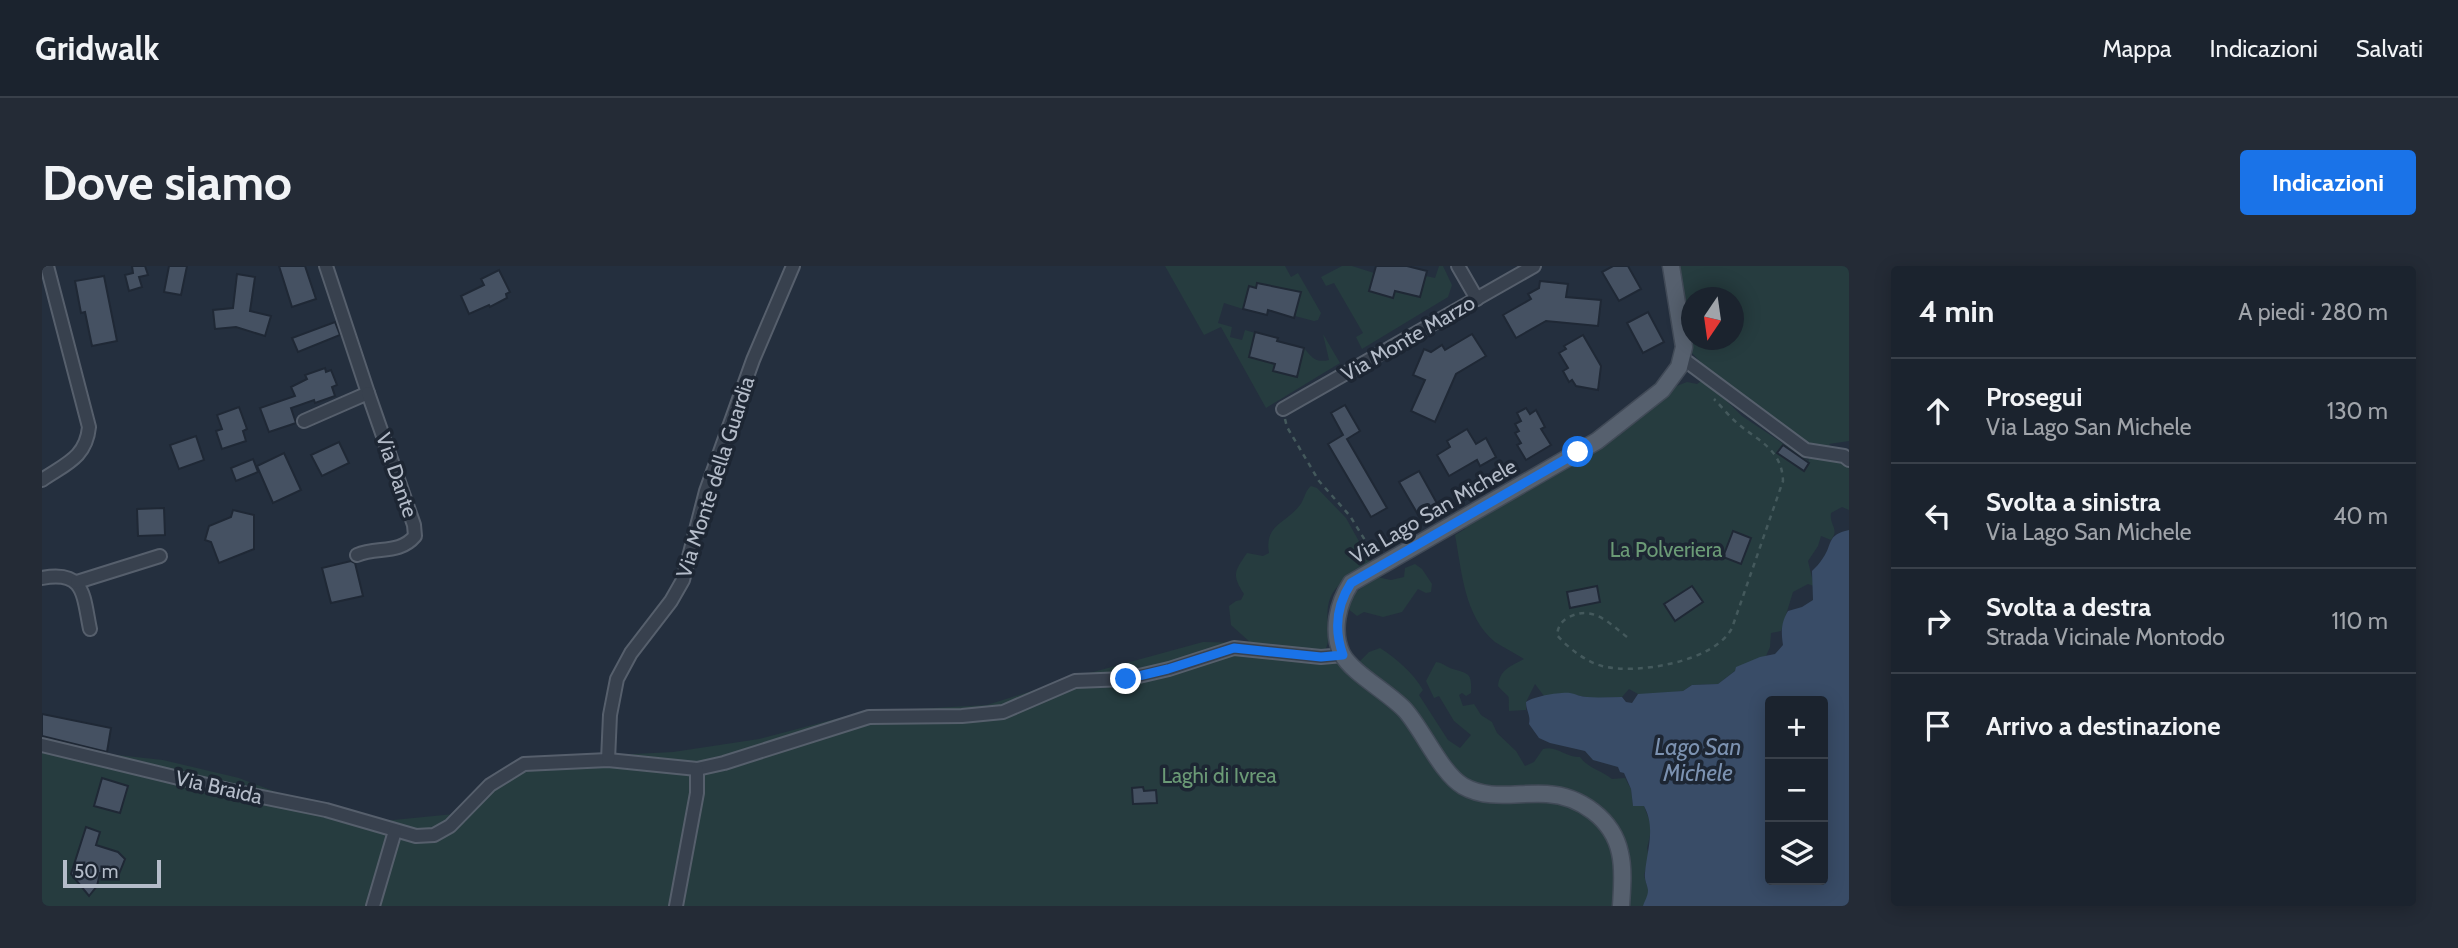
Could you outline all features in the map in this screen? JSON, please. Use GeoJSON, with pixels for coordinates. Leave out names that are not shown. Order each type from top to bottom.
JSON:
{"type":"FeatureCollection","features":[{"type":"Feature","properties":{"kind":"main road"},"geometry":{"type":"LineString","coordinates":[[1671,266],[1684,337],[1682,358]]}},
{"type":"Feature","properties":{"kind":"main road","name":"Via Lago San Michele"},"geometry":{"type":"LineString","coordinates":[[1343,655],[1336,626],[1344,594],[1351,583],[1597,441],[1662,390],[1679,367],[1682,358]]}},
{"type":"Feature","properties":{"kind":"main road"},"geometry":{"type":"LineString","coordinates":[[1343,655],[1355,670],[1390,695],[1407,712],[1450,776],[1463,786],[1496,795],[1548,794],[1586,806],[1601,817],[1614,835],[1620,852],[1621,906]]}},
{"type":"Feature","properties":{"kind":"street"},"geometry":{"type":"LineString","coordinates":[[42,480],[81,453],[87,443],[89,428],[47,266]]}},
{"type":"Feature","properties":{"kind":"street","name":"Via Dante"},"geometry":{"type":"LineString","coordinates":[[326,266],[414,525],[415,536],[408,544],[389,550],[367,550],[357,555]]}},
{"type":"Feature","properties":{"kind":"street","name":"Via Monte della Guardia"},"geometry":{"type":"LineString","coordinates":[[608,760],[610,715],[617,679],[631,653],[671,601],[682,580],[711,478],[753,360],[793,266]]}},
{"type":"Feature","properties":{"kind":"street"},"geometry":{"type":"LineString","coordinates":[[1458,266],[1476,299]]}},
{"type":"Feature","properties":{"kind":"street","name":"Via Monte Marzo"},"geometry":{"type":"LineString","coordinates":[[1283,409],[1534,266]]}},
{"type":"Feature","properties":{"kind":"street"},"geometry":{"type":"LineString","coordinates":[[1682,358],[1806,450],[1849,460]]}},
{"type":"Feature","properties":{"kind":"street"},"geometry":{"type":"LineString","coordinates":[[304,421],[369,393]]}},
{"type":"Feature","properties":{"kind":"street"},"geometry":{"type":"LineString","coordinates":[[77,582],[160,556]]}},
{"type":"Feature","properties":{"kind":"street"},"geometry":{"type":"LineString","coordinates":[[42,578],[56,575],[70,577],[77,582],[82,588],[90,629]]}},
{"type":"Feature","properties":{"kind":"street","name":"Via Braida"},"geometry":{"type":"LineString","coordinates":[[42,745],[228,790],[326,810],[416,836],[435,835],[450,827],[490,785],[524,764],[608,760],[697,769],[869,717],[962,716],[1003,712],[1075,681],[1126,679],[1234,648],[1321,657],[1343,655]]}},
{"type":"Feature","properties":{"kind":"street"},"geometry":{"type":"LineString","coordinates":[[676,906],[697,793],[697,769]]}},
{"type":"Feature","properties":{"kind":"street"},"geometry":{"type":"LineString","coordinates":[[373,906],[395,831]]}},
{"type":"Feature","properties":{"kind":"path"},"geometry":{"type":"LineString","coordinates":[[1627,638],[1599,615],[1584,612],[1563,620],[1557,635],[1599,666],[1625,669],[1651,668],[1707,652],[1723,639],[1731,628],[1783,481],[1783,467],[1778,459],[1762,441],[1737,423],[1708,393]]}},
{"type":"Feature","properties":{"kind":"path"},"geometry":{"type":"LineString","coordinates":[[1283,409],[1287,427],[1319,481],[1350,516],[1382,566]]}},
{"type":"Feature","properties":{"kind":"green space"},"geometry":{"type":"Polygon","coordinates":[[[1165,266],[1285,266],[1291,277],[1298,273],[1321,313],[1318,320],[1295,316],[1301,292],[1258,283],[1256,288],[1249,287],[1243,309],[1224,303],[1218,323],[1232,327],[1230,337],[1242,340],[1245,330],[1255,333],[1249,357],[1270,363],[1275,361],[1273,371],[1297,377],[1304,348],[1315,359],[1329,360],[1323,334],[1340,363],[1266,408],[1221,327],[1204,335],[1165,266]]]}},
{"type":"Feature","properties":{"kind":"green space"},"geometry":{"type":"Polygon","coordinates":[[[1342,266],[1352,266],[1374,273],[1369,291],[1393,297],[1396,288],[1420,297],[1426,276],[1435,278],[1439,266],[1443,266],[1452,285],[1448,297],[1362,349],[1356,337],[1363,333],[1334,283],[1326,286],[1321,277],[1342,266]]]}},
{"type":"Feature","properties":{"kind":"green space","name":"La Polveriera"},"geometry":{"type":"Polygon","coordinates":[[[1677,266],[1849,266],[1849,441],[1829,444],[1849,467],[1849,510],[1842,507],[1831,513],[1834,536],[1831,540],[1821,536],[1808,561],[1814,586],[1808,584],[1793,592],[1781,631],[1771,633],[1766,656],[1736,670],[1718,684],[1692,685],[1683,691],[1656,694],[1638,694],[1629,689],[1622,697],[1590,698],[1564,693],[1544,696],[1535,684],[1526,702],[1526,710],[1509,711],[1508,697],[1498,686],[1499,680],[1507,669],[1524,659],[1495,642],[1477,620],[1466,593],[1455,535],[1465,529],[1465,520],[1588,454],[1652,409],[1674,387],[1687,382],[1697,384],[1704,379],[1742,416],[1809,461],[1805,445],[1716,378],[1689,350],[1744,350],[1744,287],[1681,287],[1681,296],[1677,266]]]}},
{"type":"Feature","properties":{"kind":"green space","name":"Laghi di Ivrea"},"geometry":{"type":"Polygon","coordinates":[[[1311,486],[1317,488],[1346,518],[1371,563],[1345,580],[1332,594],[1328,610],[1328,642],[1323,652],[1378,678],[1359,662],[1369,652],[1380,648],[1386,652],[1415,678],[1423,690],[1419,695],[1448,740],[1460,748],[1471,735],[1454,721],[1439,696],[1434,698],[1426,681],[1436,662],[1468,675],[1471,693],[1466,696],[1462,693],[1459,695],[1463,706],[1474,704],[1481,715],[1492,722],[1497,733],[1516,751],[1525,766],[1534,762],[1543,749],[1548,748],[1580,757],[1612,779],[1625,778],[1631,789],[1633,805],[1644,806],[1650,822],[1651,832],[1647,848],[1649,859],[1644,875],[1649,906],[42,906],[42,751],[71,750],[163,760],[239,778],[305,803],[373,822],[454,814],[520,765],[575,757],[673,752],[759,739],[862,712],[987,705],[1203,642],[1251,643],[1231,625],[1229,606],[1241,600],[1244,594],[1237,582],[1237,569],[1247,553],[1263,556],[1269,553],[1268,543],[1273,530],[1295,511],[1311,486]]]}},
{"type":"Feature","properties":{"kind":"green space"},"geometry":{"type":"Polygon","coordinates":[[[1415,564],[1432,584],[1431,592],[1418,589],[1402,612],[1383,617],[1364,612],[1357,616],[1347,608],[1356,592],[1377,577],[1391,580],[1404,577],[1405,568],[1415,564]]]}},
{"type":"Feature","properties":{"kind":"water","name":"Lago San Michele"},"geometry":{"type":"Polygon","coordinates":[[[1849,530],[1849,906],[1643,906],[1648,892],[1645,875],[1650,839],[1650,823],[1644,806],[1633,806],[1631,789],[1624,773],[1620,772],[1618,767],[1593,760],[1585,751],[1539,738],[1529,724],[1526,702],[1541,696],[1572,693],[1585,697],[1622,697],[1626,702],[1632,703],[1638,694],[1683,691],[1692,685],[1718,684],[1735,671],[1736,667],[1775,654],[1783,645],[1782,627],[1788,611],[1813,600],[1812,571],[1823,558],[1833,537],[1849,530]]]}},
{"type":"Feature","properties":{"kind":"building"},"geometry":{"type":"Polygon","coordinates":[[[132,266],[145,266],[148,275],[139,277],[142,287],[129,291],[125,275],[133,273],[132,266]]]}},
{"type":"Feature","properties":{"kind":"building"},"geometry":{"type":"Polygon","coordinates":[[[169,266],[187,266],[181,295],[164,292],[169,266]]]}},
{"type":"Feature","properties":{"kind":"building"},"geometry":{"type":"Polygon","coordinates":[[[279,266],[305,266],[316,299],[292,307],[279,266]]]}},
{"type":"Feature","properties":{"kind":"building"},"geometry":{"type":"Polygon","coordinates":[[[1376,266],[1407,266],[1427,271],[1420,297],[1395,291],[1393,298],[1369,291],[1376,266]]]}},
{"type":"Feature","properties":{"kind":"building"},"geometry":{"type":"Polygon","coordinates":[[[1613,266],[1628,266],[1641,289],[1619,301],[1602,272],[1613,266]]]}},
{"type":"Feature","properties":{"kind":"building"},"geometry":{"type":"Polygon","coordinates":[[[499,270],[510,292],[506,294],[507,298],[469,314],[461,296],[484,285],[481,279],[499,270]]]}},
{"type":"Feature","properties":{"kind":"building"},"geometry":{"type":"Polygon","coordinates":[[[237,274],[255,277],[250,311],[271,316],[265,336],[236,327],[215,329],[213,310],[233,308],[237,274]]]}},
{"type":"Feature","properties":{"kind":"building"},"geometry":{"type":"Polygon","coordinates":[[[104,276],[117,341],[92,346],[85,312],[81,313],[75,281],[104,276]]]}},
{"type":"Feature","properties":{"kind":"building"},"geometry":{"type":"Polygon","coordinates":[[[1540,281],[1568,284],[1566,297],[1601,300],[1598,326],[1546,321],[1516,338],[1503,315],[1531,299],[1528,294],[1539,288],[1540,281]]]}},
{"type":"Feature","properties":{"kind":"building"},"geometry":{"type":"Polygon","coordinates":[[[1257,283],[1301,292],[1294,318],[1268,310],[1267,315],[1243,309],[1249,286],[1256,288],[1257,283]]]}},
{"type":"Feature","properties":{"kind":"building"},"geometry":{"type":"Polygon","coordinates":[[[1648,312],[1664,342],[1643,353],[1627,323],[1648,312]]]}},
{"type":"Feature","properties":{"kind":"building"},"geometry":{"type":"Polygon","coordinates":[[[335,322],[340,335],[298,352],[292,338],[335,322]]]}},
{"type":"Feature","properties":{"kind":"building"},"geometry":{"type":"Polygon","coordinates":[[[1255,332],[1304,348],[1297,377],[1273,371],[1275,364],[1249,357],[1255,332]]]}},
{"type":"Feature","properties":{"kind":"building"},"geometry":{"type":"Polygon","coordinates":[[[1472,334],[1486,356],[1456,374],[1435,422],[1411,411],[1425,380],[1413,375],[1424,349],[1431,352],[1442,345],[1445,350],[1472,334]]]}},
{"type":"Feature","properties":{"kind":"building"},"geometry":{"type":"Polygon","coordinates":[[[1583,335],[1601,366],[1598,390],[1576,386],[1572,380],[1569,382],[1563,371],[1568,368],[1559,353],[1566,349],[1564,346],[1583,335]]]}},
{"type":"Feature","properties":{"kind":"building"},"geometry":{"type":"Polygon","coordinates":[[[325,368],[326,372],[331,370],[337,385],[332,387],[335,396],[291,408],[296,423],[269,432],[260,408],[295,396],[291,387],[307,379],[305,375],[325,368]]]}},
{"type":"Feature","properties":{"kind":"building"},"geometry":{"type":"Polygon","coordinates":[[[1345,405],[1360,431],[1347,439],[1387,508],[1371,517],[1328,444],[1343,435],[1331,413],[1345,405]]]}},
{"type":"Feature","properties":{"kind":"building"},"geometry":{"type":"Polygon","coordinates":[[[239,407],[247,429],[243,431],[246,441],[222,449],[216,431],[222,429],[217,415],[239,407]]]}},
{"type":"Feature","properties":{"kind":"building"},"geometry":{"type":"Polygon","coordinates":[[[1526,408],[1530,414],[1536,410],[1545,427],[1541,429],[1551,445],[1526,460],[1517,445],[1521,443],[1515,433],[1519,431],[1515,424],[1521,421],[1517,413],[1526,408]]]}},
{"type":"Feature","properties":{"kind":"building"},"geometry":{"type":"Polygon","coordinates":[[[1467,429],[1476,444],[1486,438],[1496,457],[1480,466],[1477,460],[1449,476],[1437,455],[1450,447],[1447,441],[1467,429]]]}},
{"type":"Feature","properties":{"kind":"building"},"geometry":{"type":"Polygon","coordinates":[[[196,436],[204,460],[179,469],[170,445],[196,436]]]}},
{"type":"Feature","properties":{"kind":"building"},"geometry":{"type":"Polygon","coordinates":[[[339,442],[349,463],[322,476],[311,455],[339,442]]]}},
{"type":"Feature","properties":{"kind":"building"},"geometry":{"type":"Polygon","coordinates":[[[1783,445],[1809,463],[1804,471],[1777,453],[1783,445]]]}},
{"type":"Feature","properties":{"kind":"building"},"geometry":{"type":"Polygon","coordinates":[[[284,453],[301,490],[273,503],[257,466],[284,453]]]}},
{"type":"Feature","properties":{"kind":"building"},"geometry":{"type":"Polygon","coordinates":[[[253,459],[258,472],[236,481],[231,468],[253,459]]]}},
{"type":"Feature","properties":{"kind":"building"},"geometry":{"type":"Polygon","coordinates":[[[1419,471],[1439,507],[1420,518],[1399,482],[1419,471]]]}},
{"type":"Feature","properties":{"kind":"building"},"geometry":{"type":"Polygon","coordinates":[[[164,508],[165,535],[138,536],[137,509],[164,508]]]}},
{"type":"Feature","properties":{"kind":"building"},"geometry":{"type":"Polygon","coordinates":[[[233,510],[254,515],[254,549],[219,563],[211,542],[205,540],[209,526],[231,517],[233,510]]]}},
{"type":"Feature","properties":{"kind":"building"},"geometry":{"type":"Polygon","coordinates":[[[1733,531],[1751,538],[1741,564],[1723,557],[1733,531]]]}},
{"type":"Feature","properties":{"kind":"building"},"geometry":{"type":"Polygon","coordinates":[[[351,561],[355,563],[363,596],[331,603],[322,568],[351,561]]]}},
{"type":"Feature","properties":{"kind":"building"},"geometry":{"type":"Polygon","coordinates":[[[1597,586],[1600,602],[1570,608],[1567,592],[1597,586]]]}},
{"type":"Feature","properties":{"kind":"building"},"geometry":{"type":"Polygon","coordinates":[[[1692,586],[1703,602],[1675,621],[1664,604],[1692,586]]]}},
{"type":"Feature","properties":{"kind":"building"},"geometry":{"type":"Polygon","coordinates":[[[42,714],[111,728],[107,752],[42,736],[42,714]]]}},
{"type":"Feature","properties":{"kind":"building"},"geometry":{"type":"Polygon","coordinates":[[[102,778],[128,786],[120,813],[94,806],[102,778]]]}},
{"type":"Feature","properties":{"kind":"building"},"geometry":{"type":"Polygon","coordinates":[[[1143,787],[1144,791],[1156,790],[1157,803],[1133,804],[1132,788],[1143,787]]]}},
{"type":"Feature","properties":{"kind":"building"},"geometry":{"type":"Polygon","coordinates":[[[86,827],[100,832],[96,845],[118,852],[125,859],[119,874],[100,873],[97,886],[89,896],[71,874],[86,827]]]}},
{"type":"Feature","properties":{"kind":"route"},"geometry":{"type":"LineString","coordinates":[[1126,679],[1234,648],[1321,657],[1343,655],[1336,626],[1344,594],[1351,583],[1578,452]]}}]}
